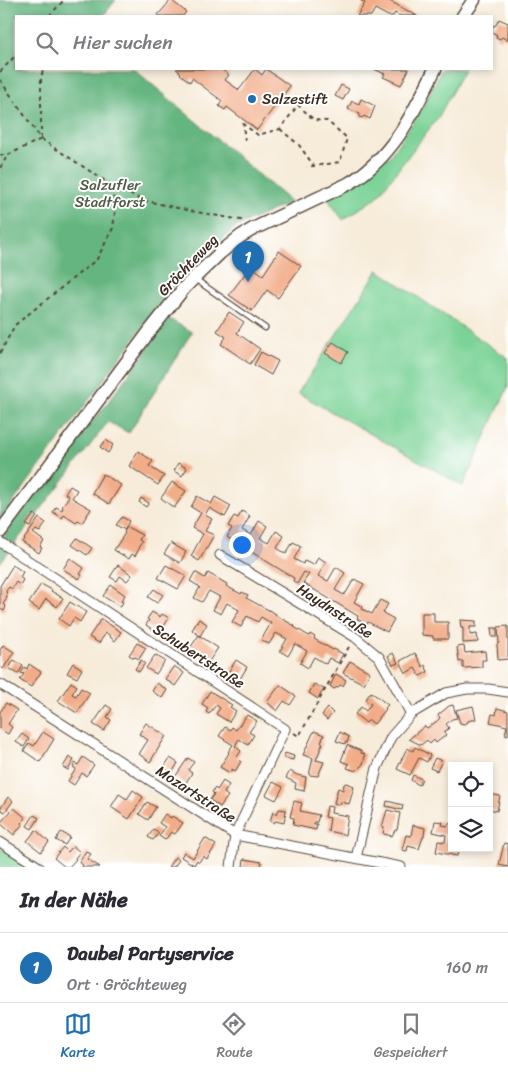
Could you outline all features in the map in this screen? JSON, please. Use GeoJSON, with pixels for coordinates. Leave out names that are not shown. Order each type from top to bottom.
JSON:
{"type":"FeatureCollection","features":[{"type":"Feature","properties":{"kind":"street"},"geometry":{"type":"LineString","coordinates":[[464,15],[474,0]]}},
{"type":"Feature","properties":{"kind":"street","name":"Gröchteweg"},"geometry":{"type":"LineString","coordinates":[[0,532],[184,288],[220,253],[241,236],[333,192],[374,165],[400,135],[434,70]]}},
{"type":"Feature","properties":{"kind":"street","name":"Schubertstraße"},"geometry":{"type":"LineString","coordinates":[[0,542],[285,729]]}},
{"type":"Feature","properties":{"kind":"street","name":"Haydnstraße"},"geometry":{"type":"LineString","coordinates":[[220,555],[355,637],[379,657],[411,714]]}},
{"type":"Feature","properties":{"kind":"street","name":"Mozartstraße"},"geometry":{"type":"LineString","coordinates":[[0,684],[235,835],[401,867]]}},
{"type":"Feature","properties":{"kind":"street"},"geometry":{"type":"LineString","coordinates":[[356,858],[377,768],[391,738],[411,714],[446,693],[467,689],[488,689],[508,692]]}},
{"type":"Feature","properties":{"kind":"street"},"geometry":{"type":"LineString","coordinates":[[231,867],[235,835],[285,729]]}},
{"type":"Feature","properties":{"kind":"street"},"geometry":{"type":"LineString","coordinates":[[0,842],[39,867]]}},
{"type":"Feature","properties":{"kind":"lane"},"geometry":{"type":"LineString","coordinates":[[194,278],[265,328]]}},
{"type":"Feature","properties":{"kind":"path"},"geometry":{"type":"LineString","coordinates":[[52,15],[64,0]]}},
{"type":"Feature","properties":{"kind":"path"},"geometry":{"type":"LineString","coordinates":[[0,72],[15,56]]}},
{"type":"Feature","properties":{"kind":"path"},"geometry":{"type":"LineString","coordinates":[[41,139],[41,80],[43,70]]}},
{"type":"Feature","properties":{"kind":"path"},"geometry":{"type":"LineString","coordinates":[[0,80],[41,139],[108,183],[142,200],[241,220],[253,229]]}},
{"type":"Feature","properties":{"kind":"path"},"geometry":{"type":"LineString","coordinates":[[245,141],[243,124],[258,135],[280,129],[298,105],[314,120],[327,121],[347,138],[340,162],[307,167]]}},
{"type":"Feature","properties":{"kind":"path"},"geometry":{"type":"LineString","coordinates":[[280,129],[299,145],[314,166]]}},
{"type":"Feature","properties":{"kind":"path"},"geometry":{"type":"LineString","coordinates":[[0,155],[8,155],[41,139]]}},
{"type":"Feature","properties":{"kind":"path"},"geometry":{"type":"LineString","coordinates":[[0,168],[8,155]]}},
{"type":"Feature","properties":{"kind":"path"},"geometry":{"type":"LineString","coordinates":[[0,353],[15,325],[97,259],[113,228],[116,204],[108,183]]}},
{"type":"Feature","properties":{"kind":"path"},"geometry":{"type":"LineString","coordinates":[[285,729],[299,736],[355,637]]}},
{"type":"Feature","properties":{"kind":"green space","name":"Salzufler Stadtforst"},"geometry":{"type":"Polygon","coordinates":[[[0,0],[116,0],[104,15],[15,15],[15,70],[135,70],[291,202],[236,227],[176,282],[0,520],[0,0]]]}},
{"type":"Feature","properties":{"kind":"green space"},"geometry":{"type":"Polygon","coordinates":[[[442,70],[463,70],[439,116],[377,197],[343,220],[327,198],[390,156],[421,111],[442,70]]]}},
{"type":"Feature","properties":{"kind":"green space"},"geometry":{"type":"Polygon","coordinates":[[[378,270],[508,358],[508,387],[463,486],[298,393],[378,270]]]}},
{"type":"Feature","properties":{"kind":"green space"},"geometry":{"type":"Polygon","coordinates":[[[169,319],[192,332],[129,433],[108,422],[0,563],[0,541],[65,453],[103,409],[169,319]]]}},
{"type":"Feature","properties":{"kind":"green space"},"geometry":{"type":"Polygon","coordinates":[[[0,848],[30,867],[0,867],[0,848]]]}},
{"type":"Feature","properties":{"kind":"building"},"geometry":{"type":"Polygon","coordinates":[[[171,0],[186,12],[184,15],[158,15],[171,0]]]}},
{"type":"Feature","properties":{"kind":"building"},"geometry":{"type":"Polygon","coordinates":[[[360,0],[388,0],[415,15],[398,15],[395,13],[394,15],[386,15],[375,9],[372,15],[358,15],[365,3],[360,0]]]}},
{"type":"Feature","properties":{"kind":"building"},"geometry":{"type":"Polygon","coordinates":[[[499,19],[508,23],[508,40],[496,37],[497,35],[493,33],[493,26],[496,25],[499,19]]]}},
{"type":"Feature","properties":{"kind":"building","name":"Salzestift"},"geometry":{"type":"Polygon","coordinates":[[[177,70],[222,70],[229,75],[225,80],[239,90],[254,70],[262,75],[267,70],[290,86],[257,130],[227,107],[225,110],[219,106],[222,101],[192,78],[190,82],[177,70]]]}},
{"type":"Feature","properties":{"kind":"building"},"geometry":{"type":"Polygon","coordinates":[[[376,70],[408,70],[401,85],[383,77],[385,74],[376,70]]]}},
{"type":"Feature","properties":{"kind":"building"},"geometry":{"type":"Polygon","coordinates":[[[341,85],[349,89],[343,100],[335,96],[341,85]]]}},
{"type":"Feature","properties":{"kind":"building"},"geometry":{"type":"Polygon","coordinates":[[[361,99],[375,106],[370,119],[364,116],[362,118],[359,117],[360,114],[348,109],[352,101],[359,104],[361,99]]]}},
{"type":"Feature","properties":{"kind":"building"},"geometry":{"type":"Polygon","coordinates":[[[279,251],[301,266],[278,298],[267,290],[252,311],[229,295],[251,266],[263,275],[279,251]]]}},
{"type":"Feature","properties":{"kind":"building"},"geometry":{"type":"Polygon","coordinates":[[[229,312],[244,322],[237,333],[260,349],[250,364],[221,344],[226,337],[217,331],[229,312]]]}},
{"type":"Feature","properties":{"kind":"building"},"geometry":{"type":"Polygon","coordinates":[[[333,342],[348,352],[341,363],[325,353],[333,342]]]}},
{"type":"Feature","properties":{"kind":"building"},"geometry":{"type":"Polygon","coordinates":[[[261,352],[278,361],[271,375],[254,365],[261,352]]]}},
{"type":"Feature","properties":{"kind":"building"},"geometry":{"type":"Polygon","coordinates":[[[106,440],[113,445],[108,453],[100,447],[106,440]]]}},
{"type":"Feature","properties":{"kind":"building"},"geometry":{"type":"Polygon","coordinates":[[[138,451],[153,461],[149,466],[164,476],[158,485],[129,466],[138,451]]]}},
{"type":"Feature","properties":{"kind":"building"},"geometry":{"type":"Polygon","coordinates":[[[178,463],[187,468],[182,476],[174,471],[178,463]]]}},
{"type":"Feature","properties":{"kind":"building"},"geometry":{"type":"Polygon","coordinates":[[[103,474],[121,485],[109,504],[92,493],[103,474]]]}},
{"type":"Feature","properties":{"kind":"building"},"geometry":{"type":"Polygon","coordinates":[[[172,482],[186,491],[174,508],[161,498],[172,482]]]}},
{"type":"Feature","properties":{"kind":"building"},"geometry":{"type":"Polygon","coordinates":[[[70,486],[77,490],[72,498],[91,509],[82,523],[78,521],[76,523],[64,515],[62,518],[53,512],[56,507],[62,510],[69,496],[65,494],[70,486]]]}},
{"type":"Feature","properties":{"kind":"building"},"geometry":{"type":"Polygon","coordinates":[[[197,496],[211,504],[215,497],[231,506],[225,517],[209,508],[205,515],[212,519],[205,531],[214,535],[199,561],[191,556],[203,534],[192,528],[201,513],[191,507],[197,496]]]}},
{"type":"Feature","properties":{"kind":"building"},"geometry":{"type":"Polygon","coordinates":[[[141,498],[149,503],[146,507],[139,502],[141,498]]]}},
{"type":"Feature","properties":{"kind":"building"},"geometry":{"type":"Polygon","coordinates":[[[242,511],[250,516],[242,530],[251,535],[259,521],[267,526],[260,538],[269,543],[276,531],[284,536],[277,548],[286,554],[293,542],[301,546],[294,559],[303,564],[304,561],[314,565],[318,557],[326,562],[318,576],[328,581],[336,567],[345,573],[335,590],[344,595],[354,579],[364,584],[354,602],[363,607],[362,609],[372,614],[380,600],[388,604],[383,613],[394,619],[387,632],[368,622],[367,624],[357,619],[358,616],[303,583],[309,574],[304,572],[297,584],[293,581],[294,578],[227,537],[232,528],[228,526],[234,516],[238,518],[242,511]]]}},
{"type":"Feature","properties":{"kind":"building"},"geometry":{"type":"Polygon","coordinates":[[[34,514],[37,516],[30,527],[26,525],[34,514]]]}},
{"type":"Feature","properties":{"kind":"building"},"geometry":{"type":"Polygon","coordinates":[[[122,517],[129,521],[125,530],[116,525],[122,517]]]}},
{"type":"Feature","properties":{"kind":"building"},"geometry":{"type":"Polygon","coordinates":[[[39,518],[46,523],[40,532],[36,530],[33,533],[44,541],[39,553],[22,542],[39,518]]]}},
{"type":"Feature","properties":{"kind":"building"},"geometry":{"type":"Polygon","coordinates":[[[127,527],[142,535],[139,540],[142,542],[139,549],[135,556],[132,554],[129,559],[114,550],[127,527]]]}},
{"type":"Feature","properties":{"kind":"building"},"geometry":{"type":"Polygon","coordinates":[[[77,538],[92,548],[87,555],[72,545],[77,538]]]}},
{"type":"Feature","properties":{"kind":"building"},"geometry":{"type":"Polygon","coordinates":[[[171,543],[186,552],[180,563],[164,554],[171,543]]]}},
{"type":"Feature","properties":{"kind":"building"},"geometry":{"type":"Polygon","coordinates":[[[70,558],[84,568],[79,579],[63,569],[70,558]]]}},
{"type":"Feature","properties":{"kind":"building"},"geometry":{"type":"Polygon","coordinates":[[[13,565],[23,572],[20,577],[23,580],[20,585],[16,582],[12,589],[9,587],[6,591],[7,596],[3,604],[6,607],[4,611],[0,609],[0,586],[13,565]]]}},
{"type":"Feature","properties":{"kind":"building"},"geometry":{"type":"Polygon","coordinates":[[[118,565],[132,575],[127,581],[120,576],[117,581],[110,577],[118,565]]]}},
{"type":"Feature","properties":{"kind":"building"},"geometry":{"type":"Polygon","coordinates":[[[166,565],[186,576],[178,589],[158,578],[166,565]]]}},
{"type":"Feature","properties":{"kind":"building"},"geometry":{"type":"Polygon","coordinates":[[[195,572],[205,578],[208,573],[227,584],[226,586],[241,594],[242,592],[248,595],[246,598],[276,614],[309,636],[310,634],[315,637],[314,639],[333,650],[343,654],[338,663],[329,658],[326,664],[314,657],[308,668],[300,663],[307,651],[295,644],[288,656],[280,651],[287,639],[276,633],[269,644],[261,640],[271,623],[261,617],[258,622],[247,616],[241,627],[232,622],[239,610],[227,603],[221,614],[213,610],[220,597],[209,591],[202,602],[194,598],[200,587],[190,581],[195,572]]]}},
{"type":"Feature","properties":{"kind":"building"},"geometry":{"type":"Polygon","coordinates":[[[41,584],[63,598],[57,607],[46,599],[39,610],[29,603],[41,584]]]}},
{"type":"Feature","properties":{"kind":"building"},"geometry":{"type":"Polygon","coordinates":[[[111,585],[125,595],[120,607],[103,596],[111,585]]]}},
{"type":"Feature","properties":{"kind":"building"},"geometry":{"type":"Polygon","coordinates":[[[154,589],[163,595],[157,603],[148,597],[154,589]]]}},
{"type":"Feature","properties":{"kind":"building"},"geometry":{"type":"Polygon","coordinates":[[[70,602],[86,612],[80,622],[74,618],[69,626],[59,619],[70,602]]]}},
{"type":"Feature","properties":{"kind":"building"},"geometry":{"type":"Polygon","coordinates":[[[152,612],[160,617],[162,614],[169,618],[159,634],[146,625],[149,620],[147,619],[152,612]]]}},
{"type":"Feature","properties":{"kind":"building"},"geometry":{"type":"Polygon","coordinates":[[[422,613],[434,613],[434,622],[448,622],[448,639],[433,639],[433,636],[422,635],[422,613]]]}},
{"type":"Feature","properties":{"kind":"building"},"geometry":{"type":"Polygon","coordinates":[[[101,619],[121,632],[115,641],[106,633],[99,643],[89,637],[101,619]]]}},
{"type":"Feature","properties":{"kind":"building"},"geometry":{"type":"Polygon","coordinates":[[[199,619],[207,624],[200,636],[218,648],[207,664],[188,651],[199,635],[192,630],[199,619]]]}},
{"type":"Feature","properties":{"kind":"building"},"geometry":{"type":"Polygon","coordinates":[[[460,620],[476,621],[476,627],[470,627],[470,635],[477,634],[478,642],[463,643],[463,628],[461,628],[460,620]]]}},
{"type":"Feature","properties":{"kind":"building"},"geometry":{"type":"Polygon","coordinates":[[[508,626],[508,659],[498,660],[498,627],[508,626]]]}},
{"type":"Feature","properties":{"kind":"building"},"geometry":{"type":"Polygon","coordinates":[[[491,628],[497,628],[497,637],[492,637],[491,628]]]}},
{"type":"Feature","properties":{"kind":"building"},"geometry":{"type":"Polygon","coordinates":[[[137,643],[146,648],[139,659],[129,655],[137,643]]]}},
{"type":"Feature","properties":{"kind":"building"},"geometry":{"type":"Polygon","coordinates":[[[3,645],[14,652],[3,669],[0,667],[0,650],[3,645]]]}},
{"type":"Feature","properties":{"kind":"building"},"geometry":{"type":"Polygon","coordinates":[[[464,646],[465,653],[485,651],[486,660],[482,660],[482,667],[463,668],[463,661],[459,662],[457,647],[464,646]]]}},
{"type":"Feature","properties":{"kind":"building"},"geometry":{"type":"Polygon","coordinates":[[[393,653],[398,663],[393,665],[388,656],[393,653]]]}},
{"type":"Feature","properties":{"kind":"building"},"geometry":{"type":"Polygon","coordinates":[[[415,653],[428,672],[420,676],[415,668],[406,673],[400,661],[415,653]]]}},
{"type":"Feature","properties":{"kind":"building"},"geometry":{"type":"Polygon","coordinates":[[[155,655],[165,661],[156,674],[146,668],[155,655]]]}},
{"type":"Feature","properties":{"kind":"building"},"geometry":{"type":"Polygon","coordinates":[[[14,660],[23,666],[18,674],[9,668],[14,660]]]}},
{"type":"Feature","properties":{"kind":"building"},"geometry":{"type":"Polygon","coordinates":[[[141,660],[145,663],[139,672],[135,669],[141,660]]]}},
{"type":"Feature","properties":{"kind":"building"},"geometry":{"type":"Polygon","coordinates":[[[236,660],[247,667],[237,684],[226,676],[236,660]]]}},
{"type":"Feature","properties":{"kind":"building"},"geometry":{"type":"Polygon","coordinates":[[[350,661],[370,672],[364,684],[343,673],[350,661]]]}},
{"type":"Feature","properties":{"kind":"building"},"geometry":{"type":"Polygon","coordinates":[[[73,663],[82,669],[77,678],[67,673],[73,663]]]}},
{"type":"Feature","properties":{"kind":"building"},"geometry":{"type":"Polygon","coordinates":[[[29,664],[41,672],[31,687],[20,680],[24,674],[21,673],[25,667],[27,669],[29,664]]]}},
{"type":"Feature","properties":{"kind":"building"},"geometry":{"type":"Polygon","coordinates":[[[174,666],[184,673],[175,686],[165,679],[174,666]]]}},
{"type":"Feature","properties":{"kind":"building"},"geometry":{"type":"Polygon","coordinates":[[[336,674],[346,680],[343,686],[341,685],[334,689],[330,686],[336,674]]]}},
{"type":"Feature","properties":{"kind":"building"},"geometry":{"type":"Polygon","coordinates":[[[71,682],[77,686],[72,694],[76,696],[81,688],[90,693],[77,713],[58,701],[71,682]]]}},
{"type":"Feature","properties":{"kind":"building"},"geometry":{"type":"Polygon","coordinates":[[[157,683],[167,690],[162,698],[152,691],[157,683]]]}},
{"type":"Feature","properties":{"kind":"building"},"geometry":{"type":"Polygon","coordinates":[[[314,684],[324,689],[318,699],[309,693],[314,684]]]}},
{"type":"Feature","properties":{"kind":"building"},"geometry":{"type":"Polygon","coordinates":[[[280,685],[296,696],[290,705],[284,701],[277,711],[267,702],[280,685]]]}},
{"type":"Feature","properties":{"kind":"building"},"geometry":{"type":"Polygon","coordinates":[[[210,691],[232,705],[230,707],[236,711],[229,722],[216,714],[220,708],[216,705],[209,714],[206,712],[208,708],[202,704],[210,691]]]}},
{"type":"Feature","properties":{"kind":"building"},"geometry":{"type":"Polygon","coordinates":[[[371,692],[388,705],[374,724],[369,720],[366,723],[355,714],[361,707],[366,711],[371,704],[365,700],[371,692]]]}},
{"type":"Feature","properties":{"kind":"building"},"geometry":{"type":"Polygon","coordinates":[[[6,703],[17,710],[8,724],[12,727],[8,734],[0,729],[0,712],[6,703]]]}},
{"type":"Feature","properties":{"kind":"building"},"geometry":{"type":"Polygon","coordinates":[[[106,705],[112,709],[107,717],[111,720],[104,731],[93,724],[106,705]]]}},
{"type":"Feature","properties":{"kind":"building"},"geometry":{"type":"Polygon","coordinates":[[[453,705],[457,718],[452,719],[446,724],[449,728],[444,732],[446,735],[436,743],[434,740],[430,744],[427,740],[421,745],[409,739],[425,726],[427,728],[436,722],[440,718],[438,715],[453,705]]]}},
{"type":"Feature","properties":{"kind":"building"},"geometry":{"type":"Polygon","coordinates":[[[473,706],[476,719],[464,724],[460,723],[456,710],[473,706]]]}},
{"type":"Feature","properties":{"kind":"building"},"geometry":{"type":"Polygon","coordinates":[[[328,708],[333,713],[327,720],[322,715],[328,708]]]}},
{"type":"Feature","properties":{"kind":"building"},"geometry":{"type":"Polygon","coordinates":[[[497,708],[508,711],[508,735],[505,734],[507,726],[490,722],[492,714],[496,715],[497,708]]]}},
{"type":"Feature","properties":{"kind":"building"},"geometry":{"type":"Polygon","coordinates":[[[247,715],[257,721],[249,732],[254,735],[248,745],[239,739],[235,746],[241,751],[237,757],[241,761],[236,770],[232,769],[230,773],[220,767],[233,745],[219,736],[225,727],[230,730],[232,727],[236,730],[247,715]]]}},
{"type":"Feature","properties":{"kind":"building"},"geometry":{"type":"Polygon","coordinates":[[[146,723],[166,736],[150,762],[139,754],[148,740],[139,734],[146,723]]]}},
{"type":"Feature","properties":{"kind":"building"},"geometry":{"type":"Polygon","coordinates":[[[314,731],[324,735],[316,760],[324,762],[318,776],[309,775],[313,758],[303,755],[314,731]]]}},
{"type":"Feature","properties":{"kind":"building"},"geometry":{"type":"Polygon","coordinates":[[[43,732],[54,739],[40,762],[24,751],[29,743],[34,746],[43,732]]]}},
{"type":"Feature","properties":{"kind":"building"},"geometry":{"type":"Polygon","coordinates":[[[340,732],[349,737],[347,743],[336,741],[340,732]]]}},
{"type":"Feature","properties":{"kind":"building"},"geometry":{"type":"Polygon","coordinates":[[[22,734],[29,739],[24,747],[16,742],[22,734]]]}},
{"type":"Feature","properties":{"kind":"building"},"geometry":{"type":"Polygon","coordinates":[[[347,745],[361,751],[365,756],[363,764],[356,771],[347,768],[349,764],[341,761],[347,745]]]}},
{"type":"Feature","properties":{"kind":"building"},"geometry":{"type":"Polygon","coordinates":[[[415,747],[430,755],[427,762],[419,758],[410,775],[397,769],[407,748],[413,751],[415,747]]]}},
{"type":"Feature","properties":{"kind":"building"},"geometry":{"type":"Polygon","coordinates":[[[285,753],[294,756],[293,760],[284,758],[285,753]]]}},
{"type":"Feature","properties":{"kind":"building"},"geometry":{"type":"Polygon","coordinates":[[[69,757],[74,760],[68,770],[63,767],[69,757]]]}},
{"type":"Feature","properties":{"kind":"building"},"geometry":{"type":"Polygon","coordinates":[[[83,757],[94,765],[86,776],[82,773],[74,785],[68,781],[76,769],[73,767],[75,763],[78,765],[83,757]]]}},
{"type":"Feature","properties":{"kind":"building"},"geometry":{"type":"Polygon","coordinates":[[[170,758],[178,763],[172,773],[164,767],[170,758]]]}},
{"type":"Feature","properties":{"kind":"building"},"geometry":{"type":"Polygon","coordinates":[[[188,758],[194,762],[188,770],[192,773],[185,784],[175,777],[188,758]]]}},
{"type":"Feature","properties":{"kind":"building"},"geometry":{"type":"Polygon","coordinates":[[[435,758],[442,761],[437,771],[430,768],[435,758]]]}},
{"type":"Feature","properties":{"kind":"building"},"geometry":{"type":"Polygon","coordinates":[[[290,771],[306,777],[304,791],[295,789],[296,783],[286,778],[290,771]]]}},
{"type":"Feature","properties":{"kind":"building"},"geometry":{"type":"Polygon","coordinates":[[[413,775],[422,779],[419,785],[411,780],[413,775]]]}},
{"type":"Feature","properties":{"kind":"building"},"geometry":{"type":"Polygon","coordinates":[[[223,781],[229,785],[224,793],[228,796],[220,807],[210,800],[214,794],[212,792],[215,788],[217,790],[223,781]]]}},
{"type":"Feature","properties":{"kind":"building"},"geometry":{"type":"Polygon","coordinates":[[[273,782],[283,787],[276,800],[266,795],[273,782]]]}},
{"type":"Feature","properties":{"kind":"building"},"geometry":{"type":"Polygon","coordinates":[[[346,783],[354,787],[349,804],[341,802],[340,805],[334,803],[338,788],[343,790],[346,783]]]}},
{"type":"Feature","properties":{"kind":"building"},"geometry":{"type":"Polygon","coordinates":[[[133,790],[143,797],[129,819],[111,807],[119,794],[127,799],[133,790]]]}},
{"type":"Feature","properties":{"kind":"building"},"geometry":{"type":"Polygon","coordinates":[[[493,795],[500,796],[497,811],[493,810],[493,795]]]}},
{"type":"Feature","properties":{"kind":"building"},"geometry":{"type":"Polygon","coordinates":[[[8,797],[13,801],[5,812],[0,809],[8,797]]]}},
{"type":"Feature","properties":{"kind":"building"},"geometry":{"type":"Polygon","coordinates":[[[294,801],[302,803],[300,811],[319,815],[317,822],[313,824],[317,824],[316,830],[293,825],[294,818],[290,817],[294,801]]]}},
{"type":"Feature","properties":{"kind":"building"},"geometry":{"type":"Polygon","coordinates":[[[387,801],[403,805],[402,810],[386,806],[387,801]]]}},
{"type":"Feature","properties":{"kind":"building"},"geometry":{"type":"Polygon","coordinates":[[[147,802],[156,807],[148,820],[139,814],[147,802]]]}},
{"type":"Feature","properties":{"kind":"building"},"geometry":{"type":"Polygon","coordinates":[[[327,806],[332,807],[331,813],[348,816],[345,835],[328,831],[330,818],[325,817],[327,806]]]}},
{"type":"Feature","properties":{"kind":"building"},"geometry":{"type":"Polygon","coordinates":[[[14,808],[26,818],[14,835],[0,823],[14,808]]]}},
{"type":"Feature","properties":{"kind":"building"},"geometry":{"type":"Polygon","coordinates":[[[279,809],[286,810],[284,823],[270,821],[273,812],[277,814],[279,809]]]}},
{"type":"Feature","properties":{"kind":"building"},"geometry":{"type":"Polygon","coordinates":[[[387,810],[400,813],[397,830],[395,830],[392,836],[383,833],[384,827],[382,827],[387,810]]]}},
{"type":"Feature","properties":{"kind":"building"},"geometry":{"type":"Polygon","coordinates":[[[165,814],[183,823],[175,834],[171,832],[165,840],[159,836],[165,827],[159,823],[165,814]]]}},
{"type":"Feature","properties":{"kind":"building"},"geometry":{"type":"Polygon","coordinates":[[[34,815],[39,818],[32,829],[27,826],[34,815]]]}},
{"type":"Feature","properties":{"kind":"building"},"geometry":{"type":"Polygon","coordinates":[[[435,821],[443,822],[442,825],[448,826],[448,852],[458,852],[457,856],[436,852],[438,841],[445,842],[446,835],[433,832],[435,821]]]}},
{"type":"Feature","properties":{"kind":"building"},"geometry":{"type":"Polygon","coordinates":[[[413,825],[425,828],[419,849],[408,846],[407,851],[402,850],[406,835],[411,836],[413,825]]]}},
{"type":"Feature","properties":{"kind":"building"},"geometry":{"type":"Polygon","coordinates":[[[154,829],[159,833],[153,840],[148,837],[154,829]]]}},
{"type":"Feature","properties":{"kind":"building"},"geometry":{"type":"Polygon","coordinates":[[[36,830],[49,842],[41,852],[27,841],[36,830]]]}},
{"type":"Feature","properties":{"kind":"building"},"geometry":{"type":"Polygon","coordinates":[[[61,832],[70,837],[65,845],[56,840],[61,832]]]}},
{"type":"Feature","properties":{"kind":"building"},"geometry":{"type":"Polygon","coordinates":[[[205,838],[216,845],[207,859],[203,856],[194,865],[181,857],[184,852],[193,858],[205,838]]]}},
{"type":"Feature","properties":{"kind":"building"},"geometry":{"type":"Polygon","coordinates":[[[504,843],[508,844],[508,867],[499,865],[504,843]]]}},
{"type":"Feature","properties":{"kind":"building"},"geometry":{"type":"Polygon","coordinates":[[[73,846],[80,852],[69,867],[65,867],[54,858],[63,847],[68,852],[73,846]]]}},
{"type":"Feature","properties":{"kind":"building"},"geometry":{"type":"Polygon","coordinates":[[[86,851],[91,854],[87,859],[100,867],[82,867],[83,865],[79,862],[86,851]]]}},
{"type":"Feature","properties":{"kind":"building"},"geometry":{"type":"Polygon","coordinates":[[[175,857],[179,860],[174,867],[168,867],[175,857]]]}},
{"type":"Feature","properties":{"kind":"building"},"geometry":{"type":"Polygon","coordinates":[[[244,859],[262,862],[261,867],[243,867],[244,859]]]}},
{"type":"Feature","properties":{"kind":"place","name":"Salzestift"},"geometry":{"type":"Point","coordinates":[252,99]}},
{"type":"Feature","properties":{"kind":"place","name":"Daubel Partyservice"},"geometry":{"type":"Point","coordinates":[248,282]}}]}
